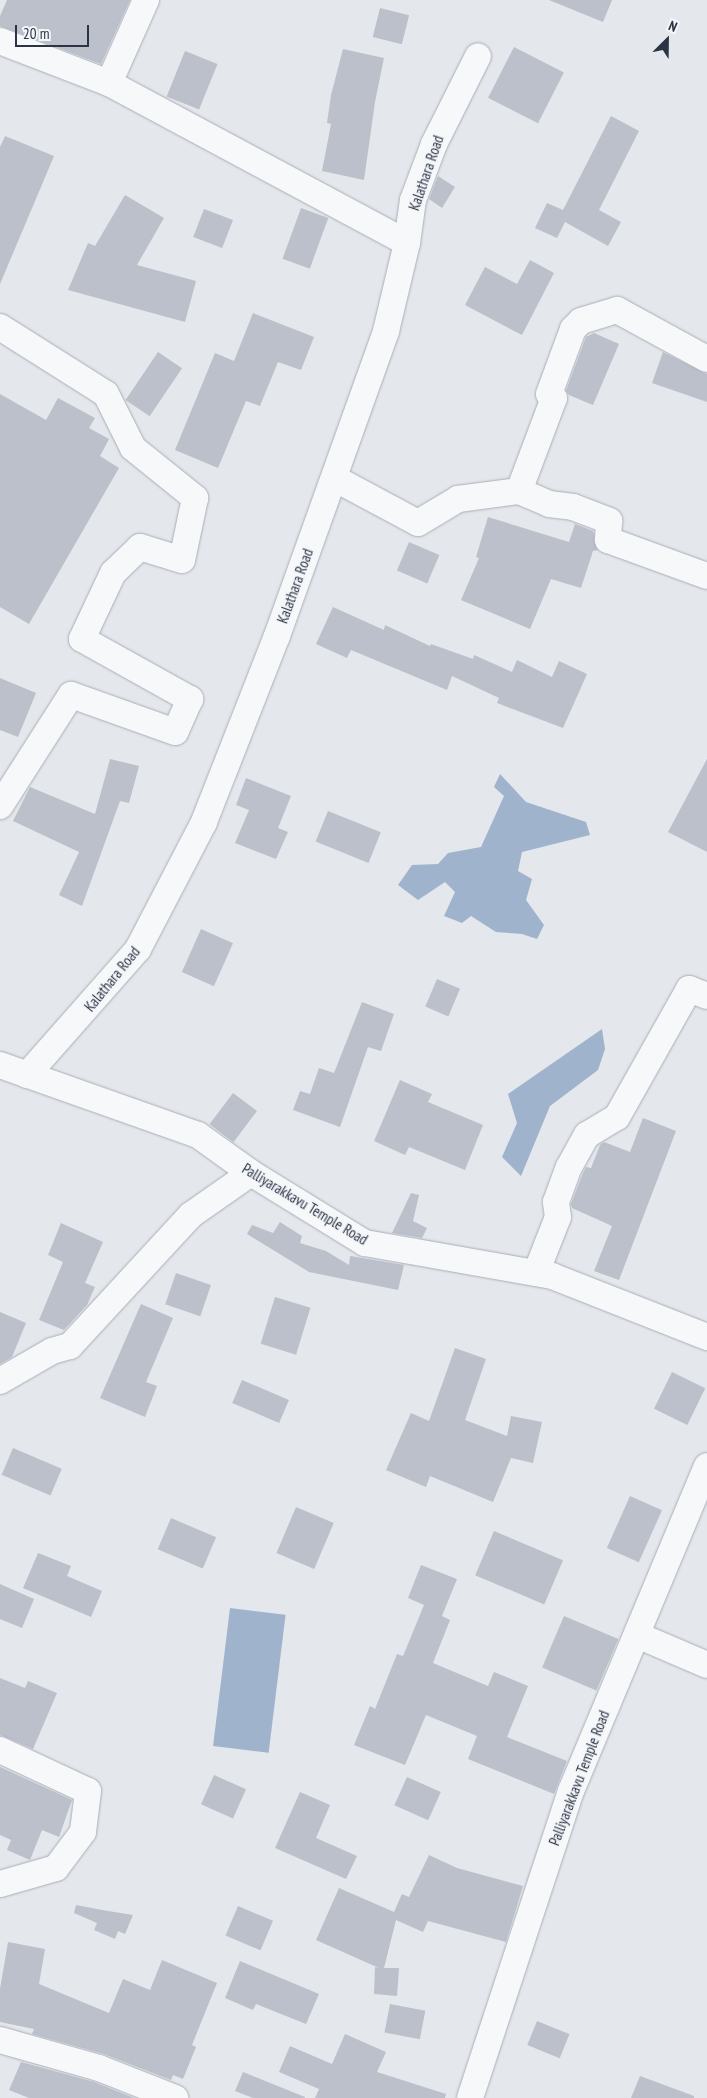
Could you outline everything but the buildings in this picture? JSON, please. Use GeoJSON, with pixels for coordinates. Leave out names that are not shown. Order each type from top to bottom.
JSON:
{"type":"FeatureCollection","features":[{"type":"Feature","properties":{"kind":"street"},"geometry":{"type":"LineString","coordinates":[[108,83],[146,0]]}},
{"type":"Feature","properties":{"kind":"street"},"geometry":{"type":"LineString","coordinates":[[0,41],[108,83],[407,243]]}},
{"type":"Feature","properties":{"kind":"street","name":"Kalathara Road"},"geometry":{"type":"LineString","coordinates":[[28,1075],[138,949],[204,822],[277,636],[386,331],[407,243],[413,200],[434,144],[478,56]]}},
{"type":"Feature","properties":{"kind":"street"},"geometry":{"type":"LineString","coordinates":[[519,491],[554,398],[549,394],[573,329],[581,321],[616,310],[707,359]]}},
{"type":"Feature","properties":{"kind":"street"},"geometry":{"type":"LineString","coordinates":[[0,327],[106,394],[133,448],[195,498],[182,560],[140,546],[113,573],[82,639],[190,699],[175,732],[71,695],[0,806]]}},
{"type":"Feature","properties":{"kind":"street"},"geometry":{"type":"LineString","coordinates":[[334,478],[418,523],[458,499],[519,491],[549,504],[573,507],[609,521],[608,540],[707,576]]}},
{"type":"Feature","properties":{"kind":"street"},"geometry":{"type":"LineString","coordinates":[[536,1273],[558,1217],[556,1202],[569,1167],[587,1135],[617,1117],[689,989],[707,996]]}},
{"type":"Feature","properties":{"kind":"street","name":"Palliyarakkavu Temple Road"},"geometry":{"type":"LineString","coordinates":[[0,1065],[198,1135],[251,1173],[365,1243],[552,1276],[707,1336]]}},
{"type":"Feature","properties":{"kind":"street"},"geometry":{"type":"LineString","coordinates":[[0,1382],[52,1351],[70,1346],[192,1215],[251,1173]]}},
{"type":"Feature","properties":{"kind":"street","name":"Palliyarakkavu Temple Road"},"geometry":{"type":"LineString","coordinates":[[470,2098],[571,1791],[707,1466]]}},
{"type":"Feature","properties":{"kind":"street"},"geometry":{"type":"LineString","coordinates":[[637,1635],[707,1665]]}},
{"type":"Feature","properties":{"kind":"street"},"geometry":{"type":"LineString","coordinates":[[0,1750],[88,1791],[83,1832],[56,1868],[0,1884]]}},
{"type":"Feature","properties":{"kind":"street"},"geometry":{"type":"LineString","coordinates":[[0,2040],[99,2068],[174,2098]]}},
{"type":"Feature","properties":{"kind":"water"},"geometry":{"type":"Polygon","coordinates":[[[500,774],[526,802],[586,822],[590,835],[522,852],[518,871],[532,879],[526,900],[544,925],[537,939],[522,934],[496,932],[471,916],[462,923],[444,916],[455,892],[445,882],[418,900],[398,885],[412,865],[438,864],[448,853],[481,847],[504,796],[494,787],[500,774]]]}},
{"type":"Feature","properties":{"kind":"water"},"geometry":{"type":"Polygon","coordinates":[[[602,1029],[605,1049],[598,1070],[550,1106],[521,1176],[502,1157],[517,1123],[508,1094],[602,1029]]]}},
{"type":"Feature","properties":{"kind":"water"},"geometry":{"type":"Polygon","coordinates":[[[230,1608],[286,1615],[269,1753],[213,1746],[230,1608]]]}}]}
